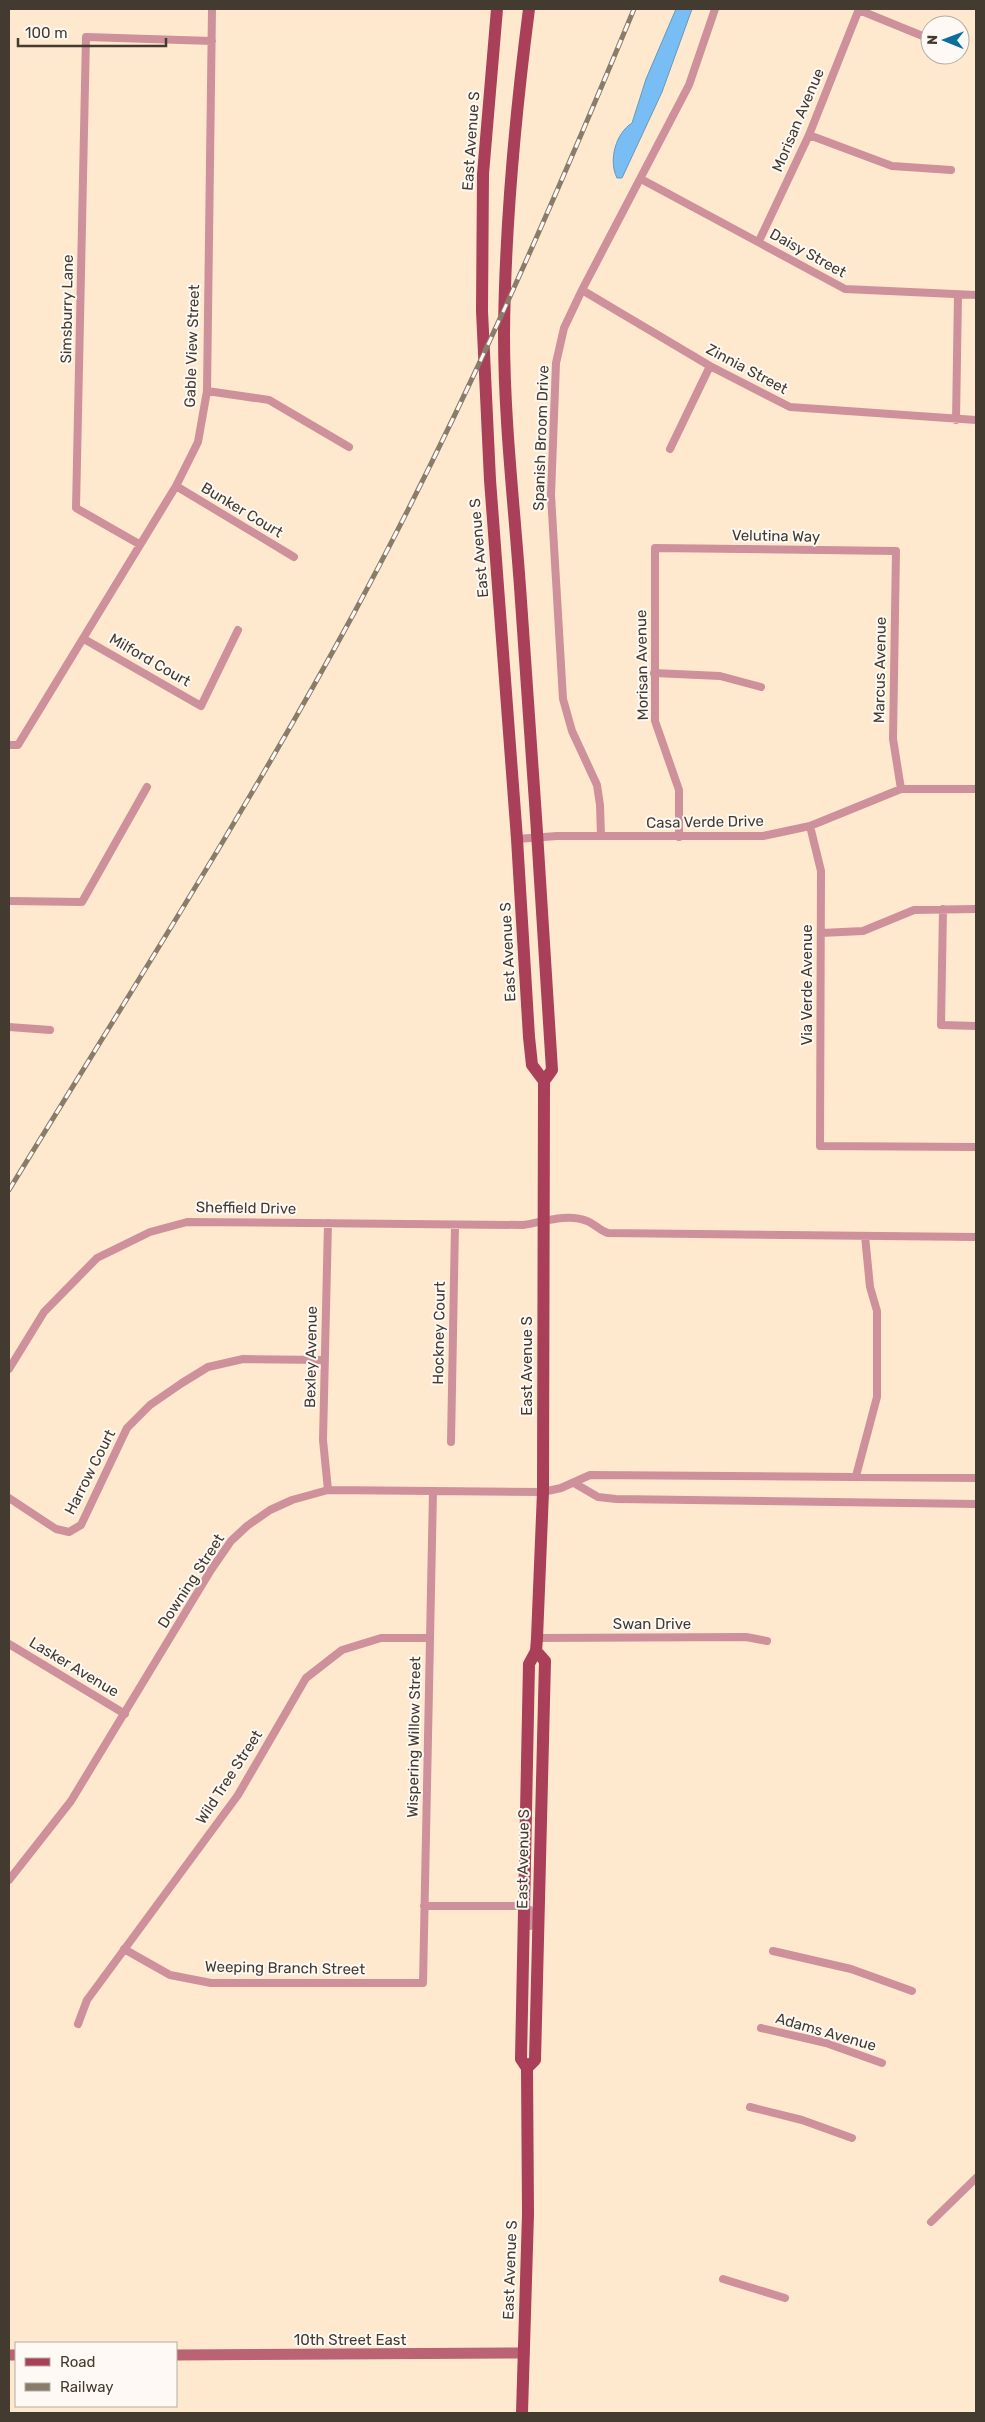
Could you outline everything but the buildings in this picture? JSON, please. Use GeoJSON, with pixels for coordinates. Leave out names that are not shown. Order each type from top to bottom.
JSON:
{"type":"FeatureCollection","features":[{"type":"Feature","properties":{"kind":"main road","name":"East Avenue S"},"geometry":{"type":"LineString","coordinates":[[498,9],[483,174],[482,311],[487,415],[529,1037],[532,1065],[544,1081]]}},
{"type":"Feature","properties":{"kind":"main road","name":"East Avenue S"},"geometry":{"type":"LineString","coordinates":[[522,2413],[528,2214],[527,2068],[521,2059],[523,1906],[529,1664],[537,1645],[543,1492],[544,1081],[552,1070],[538,837],[507,409],[504,337],[506,248],[512,167],[529,9]]}},
{"type":"Feature","properties":{"kind":"main road","name":"East Avenue S"},"geometry":{"type":"LineString","coordinates":[[527,2068],[535,2060],[545,1661],[537,1645]]}},
{"type":"Feature","properties":{"kind":"main road","name":"10th Street East"},"geometry":{"type":"LineString","coordinates":[[178,2355],[524,2353]]}},
{"type":"Feature","properties":{"kind":"street","name":"Gable View Street"},"geometry":{"type":"LineString","coordinates":[[9,745],[18,745],[176,486],[198,442],[207,391],[212,9]]}},
{"type":"Feature","properties":{"kind":"street","name":"Spanish Broom Drive"},"geometry":{"type":"LineString","coordinates":[[601,836],[597,785],[572,731],[563,699],[552,513],[556,362],[564,328],[582,290],[689,85],[715,9]]}},
{"type":"Feature","properties":{"kind":"street"},"geometry":{"type":"LineString","coordinates":[[859,9],[920,35]]}},
{"type":"Feature","properties":{"kind":"street","name":"Morisan Avenue"},"geometry":{"type":"LineString","coordinates":[[759,242],[809,135],[859,9]]}},
{"type":"Feature","properties":{"kind":"street","name":"Simsburry Lane"},"geometry":{"type":"LineString","coordinates":[[139,544],[76,508],[86,37],[212,40]]}},
{"type":"Feature","properties":{"kind":"street"},"geometry":{"type":"LineString","coordinates":[[809,135],[892,166],[951,170]]}},
{"type":"Feature","properties":{"kind":"street","name":"Daisy Street"},"geometry":{"type":"LineString","coordinates":[[641,179],[846,289],[976,295]]}},
{"type":"Feature","properties":{"kind":"street","name":"Zinnia Street"},"geometry":{"type":"LineString","coordinates":[[582,290],[710,366],[790,407],[976,420]]}},
{"type":"Feature","properties":{"kind":"street"},"geometry":{"type":"LineString","coordinates":[[956,420],[958,295]]}},
{"type":"Feature","properties":{"kind":"street"},"geometry":{"type":"LineString","coordinates":[[670,449],[710,366]]}},
{"type":"Feature","properties":{"kind":"street"},"geometry":{"type":"LineString","coordinates":[[207,391],[269,400],[349,447]]}},
{"type":"Feature","properties":{"kind":"street","name":"Bunker Court"},"geometry":{"type":"LineString","coordinates":[[176,486],[294,557]]}},
{"type":"Feature","properties":{"kind":"street","name":"Morisan Avenue"},"geometry":{"type":"LineString","coordinates":[[655,548],[655,721],[679,790],[679,837]]}},
{"type":"Feature","properties":{"kind":"street","name":"Velutina Way"},"geometry":{"type":"LineString","coordinates":[[655,548],[896,551]]}},
{"type":"Feature","properties":{"kind":"street","name":"Marcus Avenue"},"geometry":{"type":"LineString","coordinates":[[896,551],[893,739],[901,789]]}},
{"type":"Feature","properties":{"kind":"street","name":"Milford Court"},"geometry":{"type":"LineString","coordinates":[[84,639],[201,706],[238,630]]}},
{"type":"Feature","properties":{"kind":"street"},"geometry":{"type":"LineString","coordinates":[[654,673],[720,676],[761,687]]}},
{"type":"Feature","properties":{"kind":"street"},"geometry":{"type":"LineString","coordinates":[[9,901],[82,902],[147,787]]}},
{"type":"Feature","properties":{"kind":"street","name":"Casa Verde Drive"},"geometry":{"type":"LineString","coordinates":[[517,839],[601,836],[764,836],[810,826],[901,789],[976,789]]}},
{"type":"Feature","properties":{"kind":"street","name":"Via Verde Avenue"},"geometry":{"type":"LineString","coordinates":[[810,826],[821,870],[820,1146],[976,1147]]}},
{"type":"Feature","properties":{"kind":"street"},"geometry":{"type":"LineString","coordinates":[[943,909],[941,1025],[976,1026]]}},
{"type":"Feature","properties":{"kind":"street"},"geometry":{"type":"LineString","coordinates":[[821,933],[863,931],[914,910],[976,910]]}},
{"type":"Feature","properties":{"kind":"street"},"geometry":{"type":"LineString","coordinates":[[9,1027],[50,1030]]}},
{"type":"Feature","properties":{"kind":"street","name":"Sheffield Drive"},"geometry":{"type":"LineString","coordinates":[[9,1369],[44,1312],[97,1258],[150,1232],[187,1222],[523,1225],[577,1218],[589,1221],[601,1231],[608,1233],[976,1237]]}},
{"type":"Feature","properties":{"kind":"street","name":"Bexley Avenue"},"geometry":{"type":"LineString","coordinates":[[328,1223],[323,1440],[328,1490]]}},
{"type":"Feature","properties":{"kind":"street","name":"Hockney Court"},"geometry":{"type":"LineString","coordinates":[[451,1442],[455,1225]]}},
{"type":"Feature","properties":{"kind":"street"},"geometry":{"type":"LineString","coordinates":[[856,1476],[877,1397],[877,1311],[870,1287],[865,1236]]}},
{"type":"Feature","properties":{"kind":"street","name":"Harrow Court"},"geometry":{"type":"LineString","coordinates":[[9,1498],[56,1529],[68,1532],[81,1524],[127,1428],[150,1404],[208,1367],[243,1359],[325,1360]]}},
{"type":"Feature","properties":{"kind":"street","name":"Downing Street"},"geometry":{"type":"LineString","coordinates":[[9,1880],[71,1801],[211,1570],[231,1541],[247,1526],[270,1510],[292,1500],[328,1490],[543,1492],[574,1483],[590,1475],[976,1478]]}},
{"type":"Feature","properties":{"kind":"street"},"geometry":{"type":"LineString","coordinates":[[574,1483],[598,1497],[616,1499],[976,1504]]}},
{"type":"Feature","properties":{"kind":"street","name":"Wispering Willow Street"},"geometry":{"type":"LineString","coordinates":[[423,1983],[432,1491]]}},
{"type":"Feature","properties":{"kind":"street","name":"Swan Drive"},"geometry":{"type":"LineString","coordinates":[[537,1645],[746,1637],[767,1641]]}},
{"type":"Feature","properties":{"kind":"street","name":"Wild Tree Street"},"geometry":{"type":"LineString","coordinates":[[78,2024],[87,2000],[238,1795],[306,1678],[342,1650],[381,1638],[430,1638]]}},
{"type":"Feature","properties":{"kind":"street","name":"Lasker Avenue"},"geometry":{"type":"LineString","coordinates":[[9,1644],[125,1714]]}},
{"type":"Feature","properties":{"kind":"street"},"geometry":{"type":"LineString","coordinates":[[424,1906],[523,1906],[530,1910],[529,1959],[537,1982]]}},
{"type":"Feature","properties":{"kind":"street","name":"Weeping Branch Street"},"geometry":{"type":"LineString","coordinates":[[124,1949],[170,1975],[211,1983],[423,1983]]}},
{"type":"Feature","properties":{"kind":"street"},"geometry":{"type":"LineString","coordinates":[[773,1951],[851,1969],[912,1990]]}},
{"type":"Feature","properties":{"kind":"street","name":"Adams Avenue"},"geometry":{"type":"LineString","coordinates":[[761,2028],[826,2043],[882,2062]]}},
{"type":"Feature","properties":{"kind":"street"},"geometry":{"type":"LineString","coordinates":[[750,2107],[802,2120],[852,2138]]}},
{"type":"Feature","properties":{"kind":"street"},"geometry":{"type":"LineString","coordinates":[[931,2222],[976,2178]]}},
{"type":"Feature","properties":{"kind":"street"},"geometry":{"type":"LineString","coordinates":[[723,2279],[785,2298]]}},
{"type":"Feature","properties":{"kind":"water"},"geometry":{"type":"Polygon","coordinates":[[[676,9],[692,9],[662,92],[622,178],[617,178],[613,163],[615,148],[626,127],[632,123],[646,79],[676,9]]]}},
{"type":"Feature","properties":{"kind":"railway"},"geometry":{"type":"LineString","coordinates":[[9,1190],[229,832],[354,613],[431,465],[467,390],[536,239],[634,9]]}}]}
